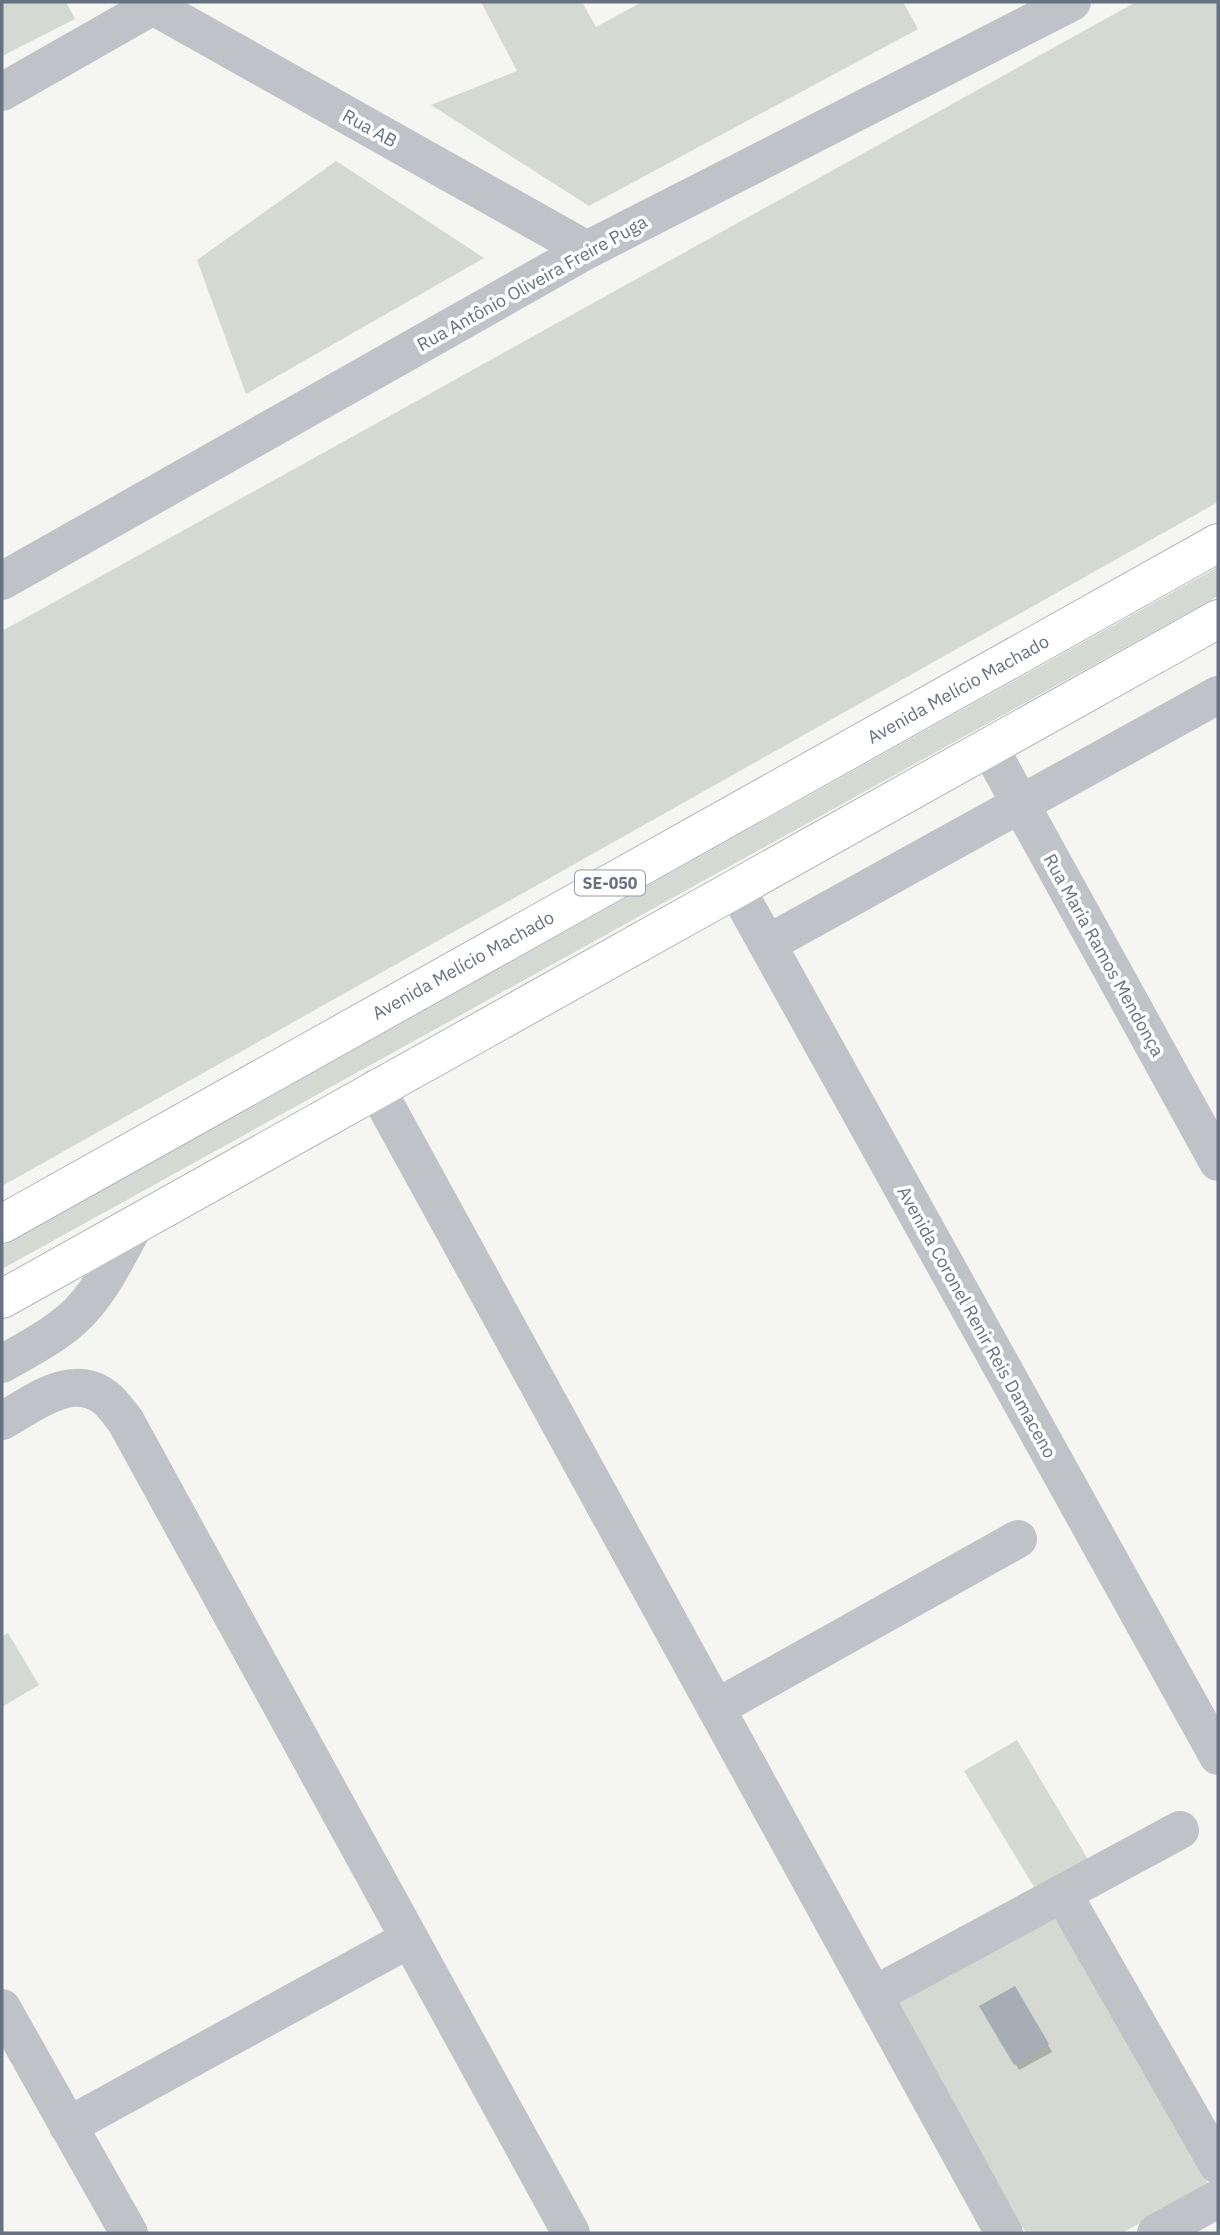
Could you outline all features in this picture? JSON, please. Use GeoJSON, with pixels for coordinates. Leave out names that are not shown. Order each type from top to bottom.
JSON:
{"type":"FeatureCollection","features":[{"type":"Feature","properties":{"kind":"main road","name":"Avenida Melício Machado"},"geometry":{"type":"LineString","coordinates":[[2,1224],[1218,543]]}},
{"type":"Feature","properties":{"kind":"main road"},"geometry":{"type":"LineString","coordinates":[[2,1299],[1218,619]]}},
{"type":"Feature","properties":{"kind":"street","name":"Rua Antônio Oliveira Freire Puga"},"geometry":{"type":"LineString","coordinates":[[2,581],[587,250],[1072,2]]}},
{"type":"Feature","properties":{"kind":"street","name":"Rua AB"},"geometry":{"type":"LineString","coordinates":[[156,4],[587,250]]}},
{"type":"Feature","properties":{"kind":"street"},"geometry":{"type":"LineString","coordinates":[[2,92],[156,4]]}},
{"type":"Feature","properties":{"kind":"street"},"geometry":{"type":"LineString","coordinates":[[767,944],[1218,695]]}},
{"type":"Feature","properties":{"kind":"street","name":"Rua Maria Ramos Mendonça"},"geometry":{"type":"LineString","coordinates":[[989,747],[1218,1162]]}},
{"type":"Feature","properties":{"kind":"street","name":"Avenida Coronel Renir Reis Damaceno"},"geometry":{"type":"LineString","coordinates":[[736,888],[1218,1756]]}},
{"type":"Feature","properties":{"kind":"street"},"geometry":{"type":"LineString","coordinates":[[376,1088],[1004,2233]]}},
{"type":"Feature","properties":{"kind":"street"},"geometry":{"type":"LineString","coordinates":[[2,1364],[72,1320],[104,1280],[134,1226]]}},
{"type":"Feature","properties":{"kind":"street"},"geometry":{"type":"LineString","coordinates":[[2,1421],[57,1390],[81,1386],[106,1398],[125,1420],[571,2233]]}},
{"type":"Feature","properties":{"kind":"street"},"geometry":{"type":"LineString","coordinates":[[716,1707],[1018,1539]]}},
{"type":"Feature","properties":{"kind":"street"},"geometry":{"type":"LineString","coordinates":[[874,1996],[1180,1830]]}},
{"type":"Feature","properties":{"kind":"street"},"geometry":{"type":"LineString","coordinates":[[1063,1894],[1218,2165]]}},
{"type":"Feature","properties":{"kind":"street"},"geometry":{"type":"LineString","coordinates":[[68,2126],[409,1939]]}},
{"type":"Feature","properties":{"kind":"street"},"geometry":{"type":"LineString","coordinates":[[2,2008],[130,2233]]}},
{"type":"Feature","properties":{"kind":"street"},"geometry":{"type":"LineString","coordinates":[[1156,2233],[1218,2199]]}},
{"type":"Feature","properties":{"kind":"shaded area"},"geometry":{"type":"Polygon","coordinates":[[[2,2],[66,2],[75,19],[2,56],[2,2]]]}},
{"type":"Feature","properties":{"kind":"shaded area"},"geometry":{"type":"Polygon","coordinates":[[[481,2],[582,2],[596,27],[642,2],[903,2],[918,29],[589,206],[431,105],[517,71],[481,2]]]}},
{"type":"Feature","properties":{"kind":"shaded area"},"geometry":{"type":"Polygon","coordinates":[[[1136,2],[1218,2],[1218,502],[2,1186],[2,631],[1136,2]]]}},
{"type":"Feature","properties":{"kind":"shaded area"},"geometry":{"type":"Polygon","coordinates":[[[336,161],[484,258],[246,394],[197,260],[336,161]]]}},
{"type":"Feature","properties":{"kind":"shaded area"},"geometry":{"type":"Polygon","coordinates":[[[1218,567],[1218,596],[2,1269],[2,1246],[1218,567]]]}},
{"type":"Feature","properties":{"kind":"shaded area"},"geometry":{"type":"Polygon","coordinates":[[[8,1633],[39,1685],[2,1707],[2,1636],[8,1633]]]}},
{"type":"Feature","properties":{"kind":"shaded area"},"geometry":{"type":"Polygon","coordinates":[[[1017,1740],[1092,1866],[1040,1897],[964,1771],[1017,1740]]]}},
{"type":"Feature","properties":{"kind":"shaded area"},"geometry":{"type":"Polygon","coordinates":[[[1057,1913],[1209,2185],[1122,2233],[1026,2233],[896,2001],[1057,1913]]]}},
{"type":"Feature","properties":{"kind":"building"},"geometry":{"type":"Polygon","coordinates":[[[1015,1986],[1049,2044],[1014,2065],[979,2006],[1015,1986]]]}}]}
